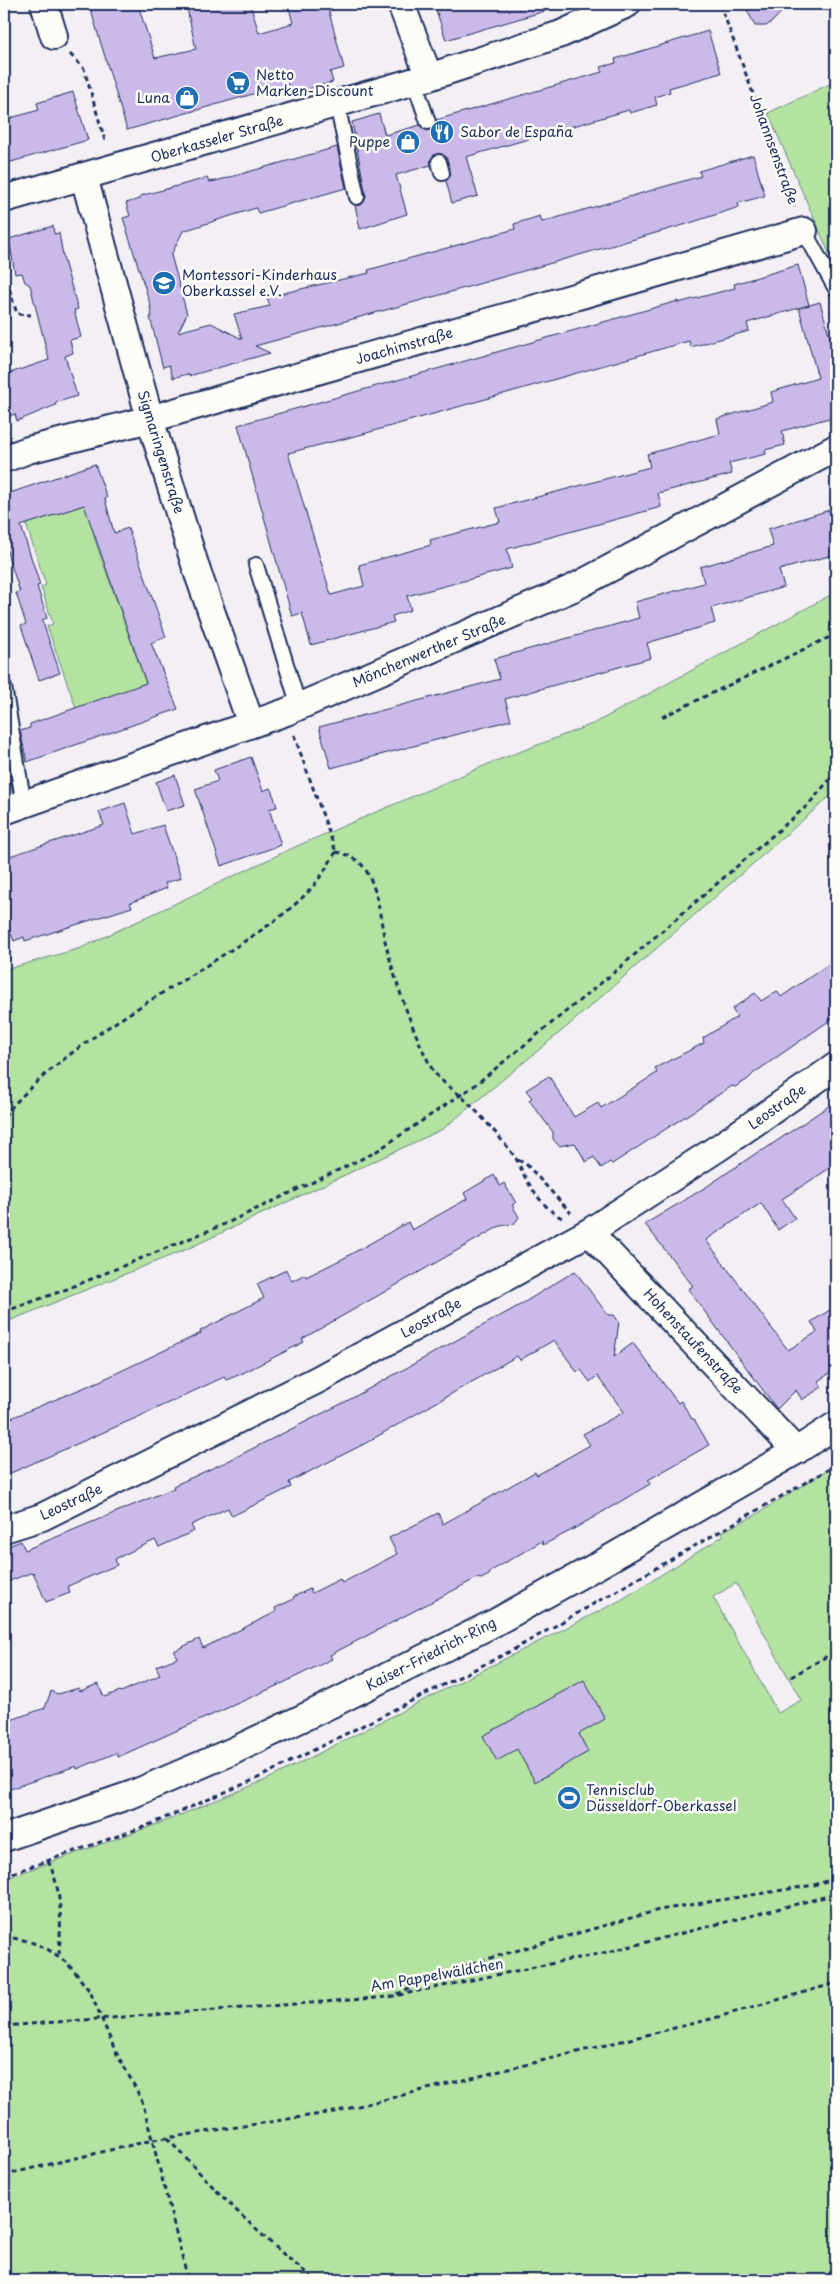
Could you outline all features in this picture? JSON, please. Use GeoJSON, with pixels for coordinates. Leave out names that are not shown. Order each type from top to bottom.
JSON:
{"type":"FeatureCollection","features":[{"type":"Feature","properties":{"kind":"street"},"geometry":{"type":"LineString","coordinates":[[44,4],[54,36]]}},
{"type":"Feature","properties":{"kind":"street"},"geometry":{"type":"LineString","coordinates":[[401,4],[422,79]]}},
{"type":"Feature","properties":{"kind":"street","name":"Oberkasseler Straße"},"geometry":{"type":"LineString","coordinates":[[4,199],[422,79],[561,34],[627,4]]}},
{"type":"Feature","properties":{"kind":"street","name":"Sigmaringenstraße"},"geometry":{"type":"LineString","coordinates":[[84,177],[150,419],[197,571],[251,724]]}},
{"type":"Feature","properties":{"kind":"street","name":"Joachimstraße"},"geometry":{"type":"LineString","coordinates":[[4,459],[28,450],[150,419],[804,232]]}},
{"type":"Feature","properties":{"kind":"street","name":"Mönchenwerther Straße"},"geometry":{"type":"LineString","coordinates":[[10,803],[299,707],[573,588],[836,448]]}},
{"type":"Feature","properties":{"kind":"street","name":"Leostraße"},"geometry":{"type":"LineString","coordinates":[[4,1528],[42,1517],[317,1380],[589,1232],[721,1146],[836,1066]]}},
{"type":"Feature","properties":{"kind":"street","name":"Hohenstaufenstraße"},"geometry":{"type":"LineString","coordinates":[[589,1232],[796,1451]]}},
{"type":"Feature","properties":{"kind":"street","name":"Kaiser-Friedrich-Ring"},"geometry":{"type":"LineString","coordinates":[[4,1838],[133,1794],[233,1752],[336,1702],[494,1623],[796,1451],[836,1425]]}},
{"type":"Feature","properties":{"kind":"lane"},"geometry":{"type":"LineString","coordinates":[[422,79],[428,122]]}},
{"type":"Feature","properties":{"kind":"lane"},"geometry":{"type":"LineString","coordinates":[[338,104],[357,197]]}},
{"type":"Feature","properties":{"kind":"lane"},"geometry":{"type":"LineString","coordinates":[[804,232],[836,289]]}},
{"type":"Feature","properties":{"kind":"lane"},"geometry":{"type":"LineString","coordinates":[[256,565],[299,707]]}},
{"type":"Feature","properties":{"kind":"lane"},"geometry":{"type":"LineString","coordinates":[[4,687],[10,803]]}},
{"type":"Feature","properties":{"kind":"path","name":"Johannsenstraße"},"geometry":{"type":"LineString","coordinates":[[720,4],[804,232]]}},
{"type":"Feature","properties":{"kind":"path"},"geometry":{"type":"LineString","coordinates":[[54,36],[84,69],[112,169]]}},
{"type":"Feature","properties":{"kind":"path"},"geometry":{"type":"LineString","coordinates":[[4,272],[17,314],[31,315]]}},
{"type":"Feature","properties":{"kind":"path"},"geometry":{"type":"LineString","coordinates":[[662,717],[836,634]]}},
{"type":"Feature","properties":{"kind":"path"},"geometry":{"type":"LineString","coordinates":[[294,735],[336,852]]}},
{"type":"Feature","properties":{"kind":"path"},"geometry":{"type":"LineString","coordinates":[[4,1312],[67,1289],[253,1211],[374,1153],[460,1096],[611,975],[808,805],[836,772]]}},
{"type":"Feature","properties":{"kind":"path"},"geometry":{"type":"LineString","coordinates":[[336,852],[355,858],[366,870],[373,885],[397,982],[422,1047],[434,1071],[445,1086],[460,1096],[492,1129],[516,1159],[524,1176],[550,1212],[589,1232]]}},
{"type":"Feature","properties":{"kind":"path"},"geometry":{"type":"LineString","coordinates":[[4,1116],[22,1094],[75,1051],[124,1017],[260,931],[306,894],[336,852]]}},
{"type":"Feature","properties":{"kind":"path"},"geometry":{"type":"LineString","coordinates":[[516,1159],[526,1164],[589,1232]]}},
{"type":"Feature","properties":{"kind":"path"},"geometry":{"type":"LineString","coordinates":[[791,1677],[829,1655],[836,1656]]}},
{"type":"Feature","properties":{"kind":"path"},"geometry":{"type":"LineString","coordinates":[[48,1861],[60,1897],[62,1913],[59,1956]]}},
{"type":"Feature","properties":{"kind":"path"},"geometry":{"type":"LineString","coordinates":[[390,1997],[473,1963],[659,1910],[814,1885],[836,1878]]}},
{"type":"Feature","properties":{"kind":"path","name":"Am Pappelwäldchen"},"geometry":{"type":"LineString","coordinates":[[4,2026],[390,1997],[608,1952],[836,1894]]}},
{"type":"Feature","properties":{"kind":"path"},"geometry":{"type":"LineString","coordinates":[[4,1937],[47,1947],[77,1974],[92,1995],[100,2018],[110,2034],[114,2049],[132,2078],[143,2104],[188,2280]]}},
{"type":"Feature","properties":{"kind":"path"},"geometry":{"type":"LineString","coordinates":[[4,2175],[166,2137],[334,2112],[712,2020],[836,1983]]}},
{"type":"Feature","properties":{"kind":"path"},"geometry":{"type":"LineString","coordinates":[[166,2137],[229,2205],[275,2249],[315,2280]]}},
{"type":"Feature","properties":{"kind":"green space"},"geometry":{"type":"Polygon","coordinates":[[[836,81],[836,269],[768,113],[836,81]]]}},
{"type":"Feature","properties":{"kind":"green space"},"geometry":{"type":"Polygon","coordinates":[[[87,504],[95,540],[146,683],[77,711],[47,626],[53,624],[41,587],[46,585],[26,524],[87,504]]]}},
{"type":"Feature","properties":{"kind":"green space"},"geometry":{"type":"Polygon","coordinates":[[[836,592],[836,791],[569,1025],[443,1129],[187,1249],[4,1323],[4,970],[81,948],[297,846],[493,762],[595,723],[836,592]]]}},
{"type":"Feature","properties":{"kind":"green space"},"geometry":{"type":"Polygon","coordinates":[[[836,1464],[836,2280],[4,2280],[4,1879],[163,1822],[268,1779],[621,1600],[723,1536],[721,1532],[754,1516],[836,1464]],[[736,1583],[713,1597],[778,1713],[801,1700],[736,1583]]]}},
{"type":"Feature","properties":{"kind":"building"},"geometry":{"type":"Polygon","coordinates":[[[89,4],[134,4],[135,9],[139,8],[155,58],[196,49],[186,4],[250,4],[259,33],[293,23],[288,4],[327,4],[344,68],[330,72],[333,82],[290,94],[288,84],[127,130],[89,4]]]}},
{"type":"Feature","properties":{"kind":"building"},"geometry":{"type":"Polygon","coordinates":[[[434,4],[551,4],[552,9],[446,40],[434,4]]]}},
{"type":"Feature","properties":{"kind":"building"},"geometry":{"type":"Polygon","coordinates":[[[744,4],[789,4],[766,26],[755,26],[744,4]]]}},
{"type":"Feature","properties":{"kind":"building"},"geometry":{"type":"Polygon","coordinates":[[[708,31],[721,73],[669,88],[670,92],[655,97],[657,105],[630,113],[629,110],[466,157],[478,196],[452,203],[446,181],[451,175],[447,160],[442,154],[436,154],[431,159],[431,165],[396,175],[407,214],[360,229],[355,205],[362,204],[366,196],[352,122],[379,114],[385,135],[420,125],[423,129],[430,130],[435,127],[436,120],[602,72],[601,67],[616,63],[615,59],[708,31]]]}},
{"type":"Feature","properties":{"kind":"building"},"geometry":{"type":"Polygon","coordinates":[[[73,92],[88,140],[4,164],[4,120],[39,110],[37,103],[73,92]]]}},
{"type":"Feature","properties":{"kind":"building"},"geometry":{"type":"Polygon","coordinates":[[[337,147],[346,188],[258,213],[256,208],[183,231],[171,255],[187,314],[178,332],[211,323],[242,339],[234,314],[270,306],[267,297],[369,273],[368,270],[515,229],[514,224],[540,216],[542,222],[701,176],[699,171],[753,155],[765,196],[738,203],[739,207],[687,224],[255,346],[270,353],[189,376],[188,374],[173,378],[169,365],[163,367],[162,364],[150,317],[152,317],[151,307],[123,218],[130,216],[126,203],[140,199],[140,196],[207,178],[209,182],[216,181],[337,147]]]}},
{"type":"Feature","properties":{"kind":"building"},"geometry":{"type":"Polygon","coordinates":[[[53,226],[54,234],[59,233],[64,261],[78,309],[74,310],[81,337],[70,340],[73,353],[65,356],[77,396],[55,403],[56,405],[17,421],[15,414],[4,418],[4,375],[49,360],[30,285],[25,282],[22,273],[15,274],[9,239],[53,226]]]}},
{"type":"Feature","properties":{"kind":"building"},"geometry":{"type":"Polygon","coordinates":[[[798,265],[809,305],[747,323],[749,331],[691,347],[689,341],[363,434],[288,453],[331,595],[364,586],[359,565],[431,545],[430,540],[500,522],[496,508],[650,467],[647,454],[720,434],[717,419],[773,402],[771,392],[818,378],[799,308],[820,302],[836,359],[836,423],[830,424],[829,418],[782,431],[785,445],[765,450],[766,454],[729,463],[732,474],[658,493],[661,507],[507,549],[512,568],[407,596],[411,610],[392,616],[394,622],[311,645],[302,613],[292,616],[238,425],[678,301],[678,303],[735,288],[734,284],[798,265]]]}},
{"type":"Feature","properties":{"kind":"building"},"geometry":{"type":"Polygon","coordinates":[[[95,464],[107,498],[105,499],[114,533],[128,528],[166,637],[151,643],[178,709],[27,762],[20,731],[30,728],[30,724],[146,683],[84,505],[21,526],[40,585],[37,586],[47,618],[42,620],[60,673],[39,680],[21,626],[26,624],[16,593],[20,592],[4,543],[4,486],[8,486],[10,493],[95,464]]]}},
{"type":"Feature","properties":{"kind":"building"},"geometry":{"type":"Polygon","coordinates":[[[836,508],[836,554],[779,570],[784,587],[711,608],[715,623],[647,643],[651,658],[505,699],[511,720],[331,768],[319,727],[500,679],[494,659],[639,618],[635,602],[704,583],[700,567],[773,546],[768,529],[836,508]]]}},
{"type":"Feature","properties":{"kind":"building"},"geometry":{"type":"Polygon","coordinates":[[[251,757],[263,791],[270,788],[274,797],[277,807],[269,809],[281,845],[221,866],[195,789],[218,781],[214,770],[251,757]]]}},
{"type":"Feature","properties":{"kind":"building"},"geometry":{"type":"Polygon","coordinates":[[[175,775],[185,805],[166,811],[156,782],[175,775]]]}},
{"type":"Feature","properties":{"kind":"building"},"geometry":{"type":"Polygon","coordinates":[[[125,803],[135,834],[163,825],[181,878],[165,883],[167,888],[130,903],[132,907],[25,941],[24,937],[14,941],[11,934],[4,936],[4,858],[104,825],[99,812],[125,803]]]}},
{"type":"Feature","properties":{"kind":"building"},"geometry":{"type":"Polygon","coordinates":[[[836,959],[836,1016],[754,1073],[747,1080],[735,1087],[732,1086],[612,1164],[610,1162],[601,1168],[594,1157],[586,1162],[575,1143],[559,1146],[553,1139],[553,1132],[529,1100],[532,1098],[526,1090],[549,1076],[574,1117],[598,1103],[601,1108],[657,1073],[655,1068],[704,1043],[703,1038],[737,1017],[732,1009],[755,993],[761,1001],[777,991],[781,997],[836,959]]]}},
{"type":"Feature","properties":{"kind":"building"},"geometry":{"type":"Polygon","coordinates":[[[836,1101],[836,1164],[782,1199],[795,1218],[778,1230],[761,1203],[706,1240],[788,1350],[817,1332],[811,1322],[836,1306],[836,1369],[818,1381],[822,1387],[802,1400],[796,1390],[777,1409],[688,1289],[693,1286],[645,1224],[762,1151],[836,1101]]]}},
{"type":"Feature","properties":{"kind":"building"},"geometry":{"type":"Polygon","coordinates":[[[494,1175],[500,1186],[504,1183],[516,1203],[512,1205],[519,1217],[514,1224],[500,1226],[302,1339],[304,1342],[241,1374],[226,1380],[224,1377],[4,1476],[4,1421],[102,1380],[201,1333],[200,1331],[264,1298],[257,1284],[286,1270],[292,1281],[305,1274],[306,1277],[408,1222],[412,1230],[467,1199],[464,1193],[494,1175]]]}},
{"type":"Feature","properties":{"kind":"building"},"geometry":{"type":"Polygon","coordinates":[[[575,1271],[608,1315],[614,1315],[619,1322],[614,1357],[633,1343],[678,1403],[681,1401],[709,1445],[648,1480],[650,1484],[572,1530],[543,1545],[542,1541],[491,1571],[489,1575],[481,1579],[477,1578],[330,1655],[332,1659],[118,1757],[116,1753],[77,1769],[76,1766],[4,1791],[4,1732],[11,1730],[8,1721],[45,1708],[51,1691],[58,1694],[79,1688],[80,1691],[98,1684],[104,1697],[121,1692],[160,1675],[156,1666],[177,1658],[174,1651],[199,1639],[203,1648],[276,1612],[275,1608],[294,1599],[293,1597],[310,1589],[312,1593],[340,1579],[342,1583],[397,1554],[389,1538],[438,1513],[443,1524],[535,1472],[537,1475],[590,1445],[583,1434],[624,1412],[597,1376],[590,1382],[581,1370],[577,1372],[554,1340],[520,1360],[517,1356],[364,1444],[289,1482],[291,1487],[232,1516],[228,1508],[191,1525],[194,1531],[159,1547],[155,1540],[115,1559],[117,1565],[68,1586],[70,1593],[46,1602],[33,1572],[4,1583],[4,1548],[21,1541],[25,1550],[174,1488],[173,1486],[228,1461],[345,1402],[520,1305],[575,1271]]]}},
{"type":"Feature","properties":{"kind":"building"},"geometry":{"type":"Polygon","coordinates":[[[584,1680],[605,1719],[579,1734],[588,1752],[535,1782],[517,1749],[497,1761],[483,1736],[584,1680]]]}},
{"type":"Feature","properties":{"kind":"place","name":"Netto Marken-Discount"},"geometry":{"type":"Point","coordinates":[238,83]}},
{"type":"Feature","properties":{"kind":"place","name":"Luna"},"geometry":{"type":"Point","coordinates":[187,98]}},
{"type":"Feature","properties":{"kind":"place","name":"Sabor de España"},"geometry":{"type":"Point","coordinates":[442,132]}},
{"type":"Feature","properties":{"kind":"place","name":"Puppe"},"geometry":{"type":"Point","coordinates":[408,142]}},
{"type":"Feature","properties":{"kind":"place","name":"Montessori-Kinderhaus Oberkassel e.V."},"geometry":{"type":"Point","coordinates":[164,283]}},
{"type":"Feature","properties":{"kind":"place","name":"Tennisclub Düsseldorf-Oberkassel"},"geometry":{"type":"Point","coordinates":[569,1798]}}]}
